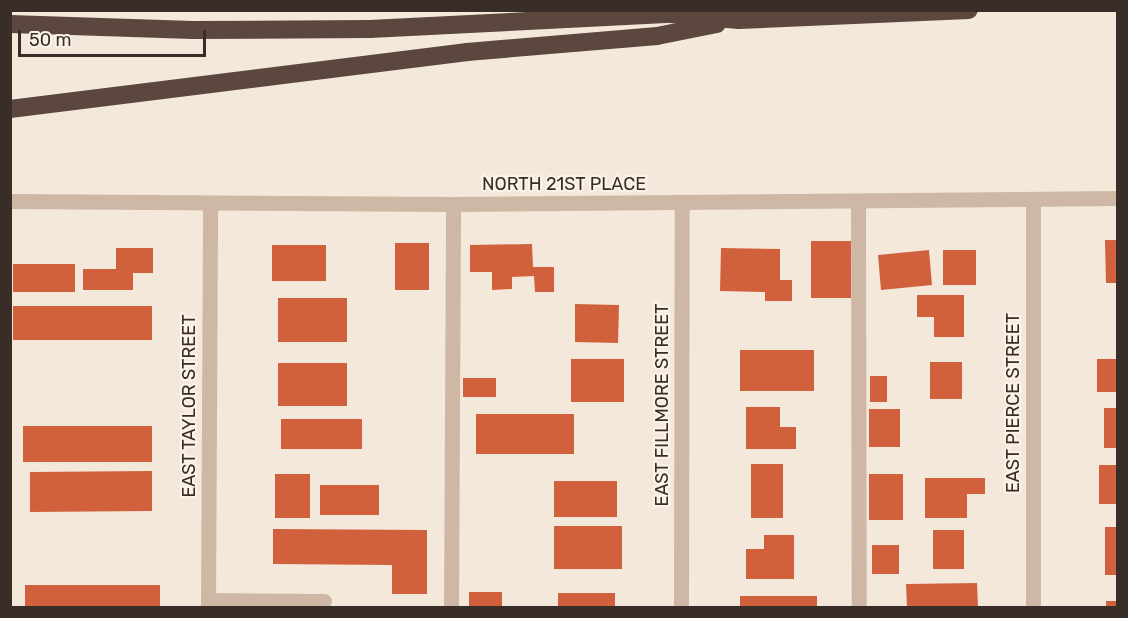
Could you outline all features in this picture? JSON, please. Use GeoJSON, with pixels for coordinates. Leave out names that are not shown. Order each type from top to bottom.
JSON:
{"type":"FeatureCollection","features":[{"type":"Feature","properties":{"kind":"highway"},"geometry":{"type":"LineString","coordinates":[[10,24],[205,30],[370,29],[671,14],[739,20],[969,10]]}},
{"type":"Feature","properties":{"kind":"highway"},"geometry":{"type":"LineString","coordinates":[[10,109],[467,52],[657,36],[739,20]]}},
{"type":"Feature","properties":{"kind":"street","name":"NORTH 21ST PLACE"},"geometry":{"type":"LineString","coordinates":[[10,201],[210,205],[682,204],[1118,198]]}},
{"type":"Feature","properties":{"kind":"street","name":"EAST PIERCE STREET"},"geometry":{"type":"LineString","coordinates":[[1032,199],[1033,608]]}},
{"type":"Feature","properties":{"kind":"street"},"geometry":{"type":"LineString","coordinates":[[858,201],[859,608]]}},
{"type":"Feature","properties":{"kind":"street"},"geometry":{"type":"LineString","coordinates":[[451,608],[453,204]]}},
{"type":"Feature","properties":{"kind":"street","name":"EAST FILLMORE STREET"},"geometry":{"type":"LineString","coordinates":[[681,608],[682,204]]}},
{"type":"Feature","properties":{"kind":"street","name":"EAST TAYLOR STREET"},"geometry":{"type":"LineString","coordinates":[[208,604],[210,205]]}},
{"type":"Feature","properties":{"kind":"street"},"geometry":{"type":"LineString","coordinates":[[208,604],[324,601]]}},
{"type":"Feature","properties":{"kind":"building"},"geometry":{"type":"Polygon","coordinates":[[[1105,240],[1118,240],[1118,283],[1106,283],[1105,240]]]}},
{"type":"Feature","properties":{"kind":"building"},"geometry":{"type":"Polygon","coordinates":[[[811,241],[851,241],[851,298],[811,298],[811,241]]]}},
{"type":"Feature","properties":{"kind":"building"},"geometry":{"type":"Polygon","coordinates":[[[395,243],[429,243],[429,290],[395,290],[395,243]]]}},
{"type":"Feature","properties":{"kind":"building"},"geometry":{"type":"Polygon","coordinates":[[[532,244],[533,267],[554,267],[554,292],[535,292],[534,276],[512,277],[512,289],[492,290],[492,272],[470,272],[470,245],[532,244]]]}},
{"type":"Feature","properties":{"kind":"building"},"geometry":{"type":"Polygon","coordinates":[[[272,245],[326,245],[326,281],[272,281],[272,245]]]}},
{"type":"Feature","properties":{"kind":"building"},"geometry":{"type":"Polygon","coordinates":[[[116,248],[153,248],[153,273],[133,273],[133,290],[83,290],[83,269],[116,269],[116,248]]]}},
{"type":"Feature","properties":{"kind":"building"},"geometry":{"type":"Polygon","coordinates":[[[721,248],[780,249],[780,280],[792,280],[792,301],[765,301],[765,292],[720,291],[721,248]]]}},
{"type":"Feature","properties":{"kind":"building"},"geometry":{"type":"Polygon","coordinates":[[[929,250],[932,285],[881,290],[878,255],[929,250]]]}},
{"type":"Feature","properties":{"kind":"building"},"geometry":{"type":"Polygon","coordinates":[[[943,250],[976,250],[976,285],[943,285],[943,250]]]}},
{"type":"Feature","properties":{"kind":"building"},"geometry":{"type":"Polygon","coordinates":[[[13,264],[75,264],[75,292],[13,292],[13,264]]]}},
{"type":"Feature","properties":{"kind":"building"},"geometry":{"type":"Polygon","coordinates":[[[917,295],[964,295],[964,337],[934,337],[934,317],[917,317],[917,295]]]}},
{"type":"Feature","properties":{"kind":"building"},"geometry":{"type":"Polygon","coordinates":[[[278,298],[347,298],[347,342],[278,342],[278,298]]]}},
{"type":"Feature","properties":{"kind":"building"},"geometry":{"type":"Polygon","coordinates":[[[575,304],[619,305],[618,343],[575,342],[575,304]]]}},
{"type":"Feature","properties":{"kind":"building"},"geometry":{"type":"Polygon","coordinates":[[[13,306],[152,306],[152,340],[13,340],[13,306]]]}},
{"type":"Feature","properties":{"kind":"building"},"geometry":{"type":"Polygon","coordinates":[[[740,350],[814,350],[814,391],[740,391],[740,350]]]}},
{"type":"Feature","properties":{"kind":"building"},"geometry":{"type":"Polygon","coordinates":[[[571,359],[624,359],[624,402],[571,402],[571,359]]]}},
{"type":"Feature","properties":{"kind":"building"},"geometry":{"type":"Polygon","coordinates":[[[1097,359],[1118,359],[1118,392],[1097,392],[1097,359]]]}},
{"type":"Feature","properties":{"kind":"building"},"geometry":{"type":"Polygon","coordinates":[[[930,362],[962,362],[962,399],[930,399],[930,362]]]}},
{"type":"Feature","properties":{"kind":"building"},"geometry":{"type":"Polygon","coordinates":[[[278,363],[347,363],[347,406],[278,406],[278,363]]]}},
{"type":"Feature","properties":{"kind":"building"},"geometry":{"type":"Polygon","coordinates":[[[870,376],[887,376],[887,402],[870,402],[870,376]]]}},
{"type":"Feature","properties":{"kind":"building"},"geometry":{"type":"Polygon","coordinates":[[[463,378],[496,378],[496,397],[463,397],[463,378]]]}},
{"type":"Feature","properties":{"kind":"building"},"geometry":{"type":"Polygon","coordinates":[[[746,407],[780,407],[780,427],[796,427],[796,449],[746,449],[746,407]]]}},
{"type":"Feature","properties":{"kind":"building"},"geometry":{"type":"Polygon","coordinates":[[[1104,408],[1118,408],[1118,448],[1104,448],[1104,408]]]}},
{"type":"Feature","properties":{"kind":"building"},"geometry":{"type":"Polygon","coordinates":[[[869,409],[900,409],[900,447],[869,447],[869,409]]]}},
{"type":"Feature","properties":{"kind":"building"},"geometry":{"type":"Polygon","coordinates":[[[476,414],[574,414],[574,454],[476,454],[476,414]]]}},
{"type":"Feature","properties":{"kind":"building"},"geometry":{"type":"Polygon","coordinates":[[[281,419],[362,419],[362,449],[281,449],[281,419]]]}},
{"type":"Feature","properties":{"kind":"building"},"geometry":{"type":"Polygon","coordinates":[[[23,426],[152,426],[152,462],[23,462],[23,426]]]}},
{"type":"Feature","properties":{"kind":"building"},"geometry":{"type":"Polygon","coordinates":[[[751,464],[783,464],[783,518],[751,518],[751,464]]]}},
{"type":"Feature","properties":{"kind":"building"},"geometry":{"type":"Polygon","coordinates":[[[1099,465],[1118,465],[1118,504],[1099,504],[1099,465]]]}},
{"type":"Feature","properties":{"kind":"building"},"geometry":{"type":"Polygon","coordinates":[[[152,471],[152,511],[30,512],[30,472],[152,471]]]}},
{"type":"Feature","properties":{"kind":"building"},"geometry":{"type":"Polygon","coordinates":[[[275,474],[310,474],[310,518],[275,518],[275,474]]]}},
{"type":"Feature","properties":{"kind":"building"},"geometry":{"type":"Polygon","coordinates":[[[869,474],[903,474],[903,520],[869,520],[869,474]]]}},
{"type":"Feature","properties":{"kind":"building"},"geometry":{"type":"Polygon","coordinates":[[[925,478],[985,478],[985,494],[967,494],[967,518],[925,518],[925,478]]]}},
{"type":"Feature","properties":{"kind":"building"},"geometry":{"type":"Polygon","coordinates":[[[554,481],[617,481],[617,517],[554,517],[554,481]]]}},
{"type":"Feature","properties":{"kind":"building"},"geometry":{"type":"Polygon","coordinates":[[[320,485],[379,485],[379,515],[320,515],[320,485]]]}},
{"type":"Feature","properties":{"kind":"building"},"geometry":{"type":"Polygon","coordinates":[[[554,526],[622,526],[622,569],[554,569],[554,526]]]}},
{"type":"Feature","properties":{"kind":"building"},"geometry":{"type":"Polygon","coordinates":[[[1105,527],[1118,527],[1118,575],[1105,575],[1105,527]]]}},
{"type":"Feature","properties":{"kind":"building"},"geometry":{"type":"Polygon","coordinates":[[[273,529],[427,530],[427,594],[392,594],[392,565],[273,564],[273,529]]]}},
{"type":"Feature","properties":{"kind":"building"},"geometry":{"type":"Polygon","coordinates":[[[933,530],[964,530],[964,569],[933,569],[933,530]]]}},
{"type":"Feature","properties":{"kind":"building"},"geometry":{"type":"Polygon","coordinates":[[[764,535],[794,535],[794,579],[746,579],[746,549],[764,549],[764,535]]]}},
{"type":"Feature","properties":{"kind":"building"},"geometry":{"type":"Polygon","coordinates":[[[872,545],[899,545],[899,574],[872,574],[872,545]]]}},
{"type":"Feature","properties":{"kind":"building"},"geometry":{"type":"Polygon","coordinates":[[[977,583],[978,608],[907,608],[906,584],[977,583]]]}},
{"type":"Feature","properties":{"kind":"building"},"geometry":{"type":"Polygon","coordinates":[[[25,585],[160,585],[160,608],[25,608],[25,585]]]}},
{"type":"Feature","properties":{"kind":"building"},"geometry":{"type":"Polygon","coordinates":[[[469,592],[502,592],[502,608],[469,608],[469,592]]]}},
{"type":"Feature","properties":{"kind":"building"},"geometry":{"type":"Polygon","coordinates":[[[558,593],[615,593],[615,608],[558,608],[558,593]]]}},
{"type":"Feature","properties":{"kind":"building"},"geometry":{"type":"Polygon","coordinates":[[[740,596],[817,596],[817,608],[740,608],[740,596]]]}},
{"type":"Feature","properties":{"kind":"building"},"geometry":{"type":"Polygon","coordinates":[[[1106,601],[1118,601],[1118,608],[1106,608],[1106,601]]]}}]}
